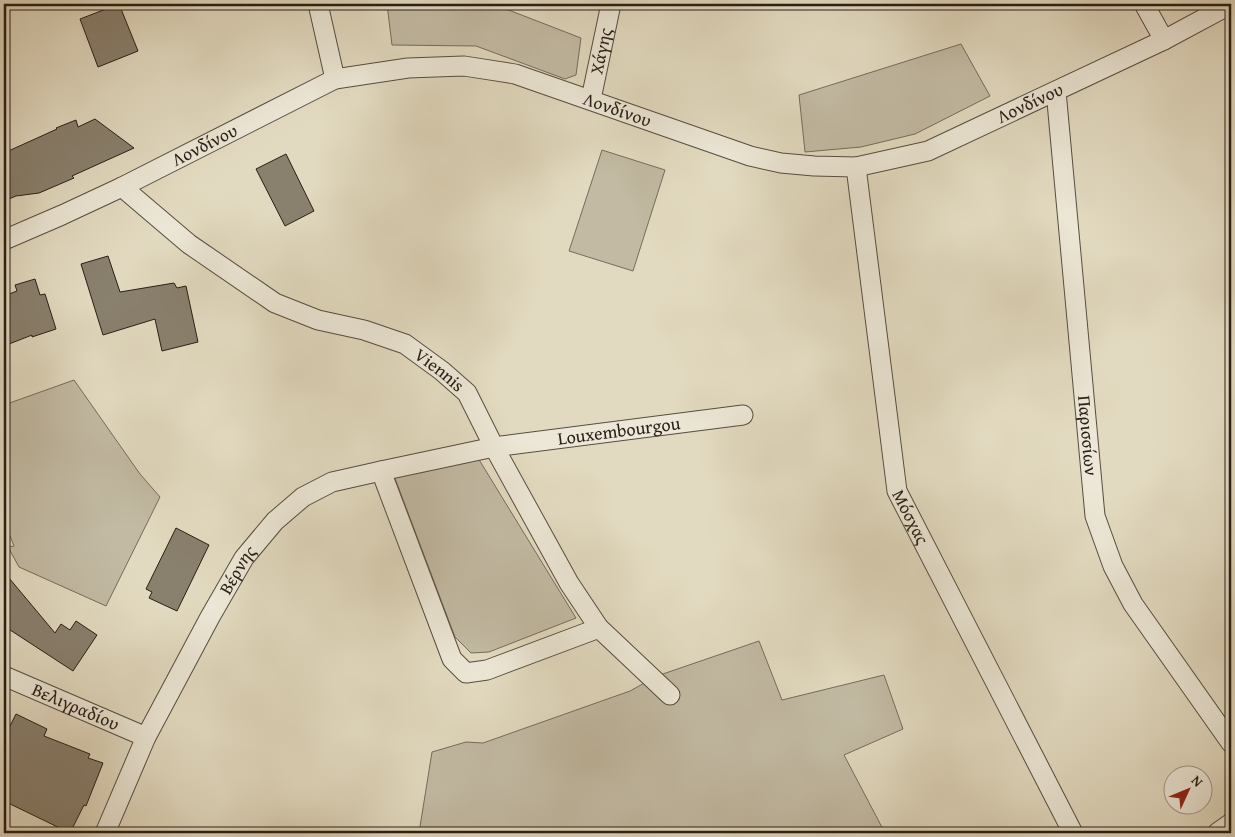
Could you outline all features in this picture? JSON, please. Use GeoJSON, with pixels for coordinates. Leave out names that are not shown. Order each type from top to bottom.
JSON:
{"type":"FeatureCollection","features":[{"type":"Feature","properties":{"kind":"street"},"geometry":{"type":"LineString","coordinates":[[318,4],[335,79]]}},
{"type":"Feature","properties":{"kind":"street","name":"Χάγης"},"geometry":{"type":"LineString","coordinates":[[591,99],[611,4]]}},
{"type":"Feature","properties":{"kind":"street"},"geometry":{"type":"LineString","coordinates":[[1144,4],[1164,40]]}},
{"type":"Feature","properties":{"kind":"street","name":"Λονδίνου"},"geometry":{"type":"LineString","coordinates":[[4,240],[122,187],[335,79],[408,68],[464,66],[515,74],[750,156],[781,163],[856,167],[928,151],[1164,40],[1231,4]]}},
{"type":"Feature","properties":{"kind":"street","name":"Παρισσίων"},"geometry":{"type":"LineString","coordinates":[[1056,91],[1096,516],[1113,566],[1134,604],[1231,742]]}},
{"type":"Feature","properties":{"kind":"street","name":"Μόσχας"},"geometry":{"type":"LineString","coordinates":[[856,167],[897,491],[1073,833]]}},
{"type":"Feature","properties":{"kind":"street","name":"Viennis"},"geometry":{"type":"LineString","coordinates":[[122,187],[189,244],[275,302],[318,320],[364,330],[405,344],[442,371],[466,393],[494,448],[569,583],[599,628],[670,695]]}},
{"type":"Feature","properties":{"kind":"street","name":"Louxembourgou"},"geometry":{"type":"LineString","coordinates":[[494,448],[743,415]]}},
{"type":"Feature","properties":{"kind":"street","name":"Βέρνης"},"geometry":{"type":"LineString","coordinates":[[105,833],[146,737],[210,617],[244,558],[275,521],[302,497],[332,482],[494,448]]}},
{"type":"Feature","properties":{"kind":"street"},"geometry":{"type":"LineString","coordinates":[[381,471],[452,659],[466,673],[486,670],[599,628]]}},
{"type":"Feature","properties":{"kind":"street","name":"Βελιγραδίου"},"geometry":{"type":"LineString","coordinates":[[4,676],[146,737]]}},
{"type":"Feature","properties":{"kind":"street"},"geometry":{"type":"LineString","coordinates":[[1217,833],[1231,823]]}},
{"type":"Feature","properties":{"kind":"shaded area"},"geometry":{"type":"Polygon","coordinates":[[[387,4],[493,4],[581,38],[576,75],[565,79],[476,46],[392,45],[387,4]]]}},
{"type":"Feature","properties":{"kind":"shaded area"},"geometry":{"type":"Polygon","coordinates":[[[961,44],[990,96],[915,134],[861,147],[805,152],[799,95],[961,44]]]}},
{"type":"Feature","properties":{"kind":"shaded area"},"geometry":{"type":"Polygon","coordinates":[[[602,150],[665,170],[633,271],[569,251],[602,150]]]}},
{"type":"Feature","properties":{"kind":"shaded area"},"geometry":{"type":"Polygon","coordinates":[[[74,380],[140,474],[160,497],[106,606],[19,567],[8,547],[14,546],[4,521],[4,405],[74,380]]]}},
{"type":"Feature","properties":{"kind":"shaded area"},"geometry":{"type":"Polygon","coordinates":[[[478,458],[576,618],[489,652],[471,653],[455,637],[393,473],[478,458]]]}},
{"type":"Feature","properties":{"kind":"shaded area"},"geometry":{"type":"Polygon","coordinates":[[[759,641],[782,700],[884,675],[903,729],[844,755],[885,833],[419,833],[432,752],[466,742],[483,743],[630,691],[657,676],[759,641]]]}},
{"type":"Feature","properties":{"kind":"building"},"geometry":{"type":"Polygon","coordinates":[[[119,4],[138,51],[98,67],[80,19],[119,4]]]}},
{"type":"Feature","properties":{"kind":"building"},"geometry":{"type":"Polygon","coordinates":[[[95,119],[134,148],[39,193],[16,196],[4,201],[4,153],[76,120],[78,127],[95,119]]]}},
{"type":"Feature","properties":{"kind":"building"},"geometry":{"type":"Polygon","coordinates":[[[286,154],[314,211],[285,226],[256,169],[286,154]]]}},
{"type":"Feature","properties":{"kind":"building"},"geometry":{"type":"Polygon","coordinates":[[[108,256],[120,292],[174,283],[177,288],[186,286],[198,342],[162,351],[155,319],[103,335],[81,264],[108,256]]]}},
{"type":"Feature","properties":{"kind":"building"},"geometry":{"type":"Polygon","coordinates":[[[35,279],[40,295],[45,294],[56,329],[32,337],[32,335],[4,346],[4,296],[17,291],[15,285],[35,279]]]}},
{"type":"Feature","properties":{"kind":"building"},"geometry":{"type":"Polygon","coordinates":[[[176,528],[209,545],[177,611],[149,598],[152,592],[146,589],[176,528]]]}},
{"type":"Feature","properties":{"kind":"building"},"geometry":{"type":"Polygon","coordinates":[[[4,572],[55,633],[61,624],[70,630],[76,621],[97,635],[73,671],[4,626],[4,572]]]}},
{"type":"Feature","properties":{"kind":"building"},"geometry":{"type":"Polygon","coordinates":[[[16,714],[47,729],[44,736],[90,754],[88,758],[103,763],[86,806],[84,805],[70,833],[4,801],[4,738],[16,714]]]}}]}
